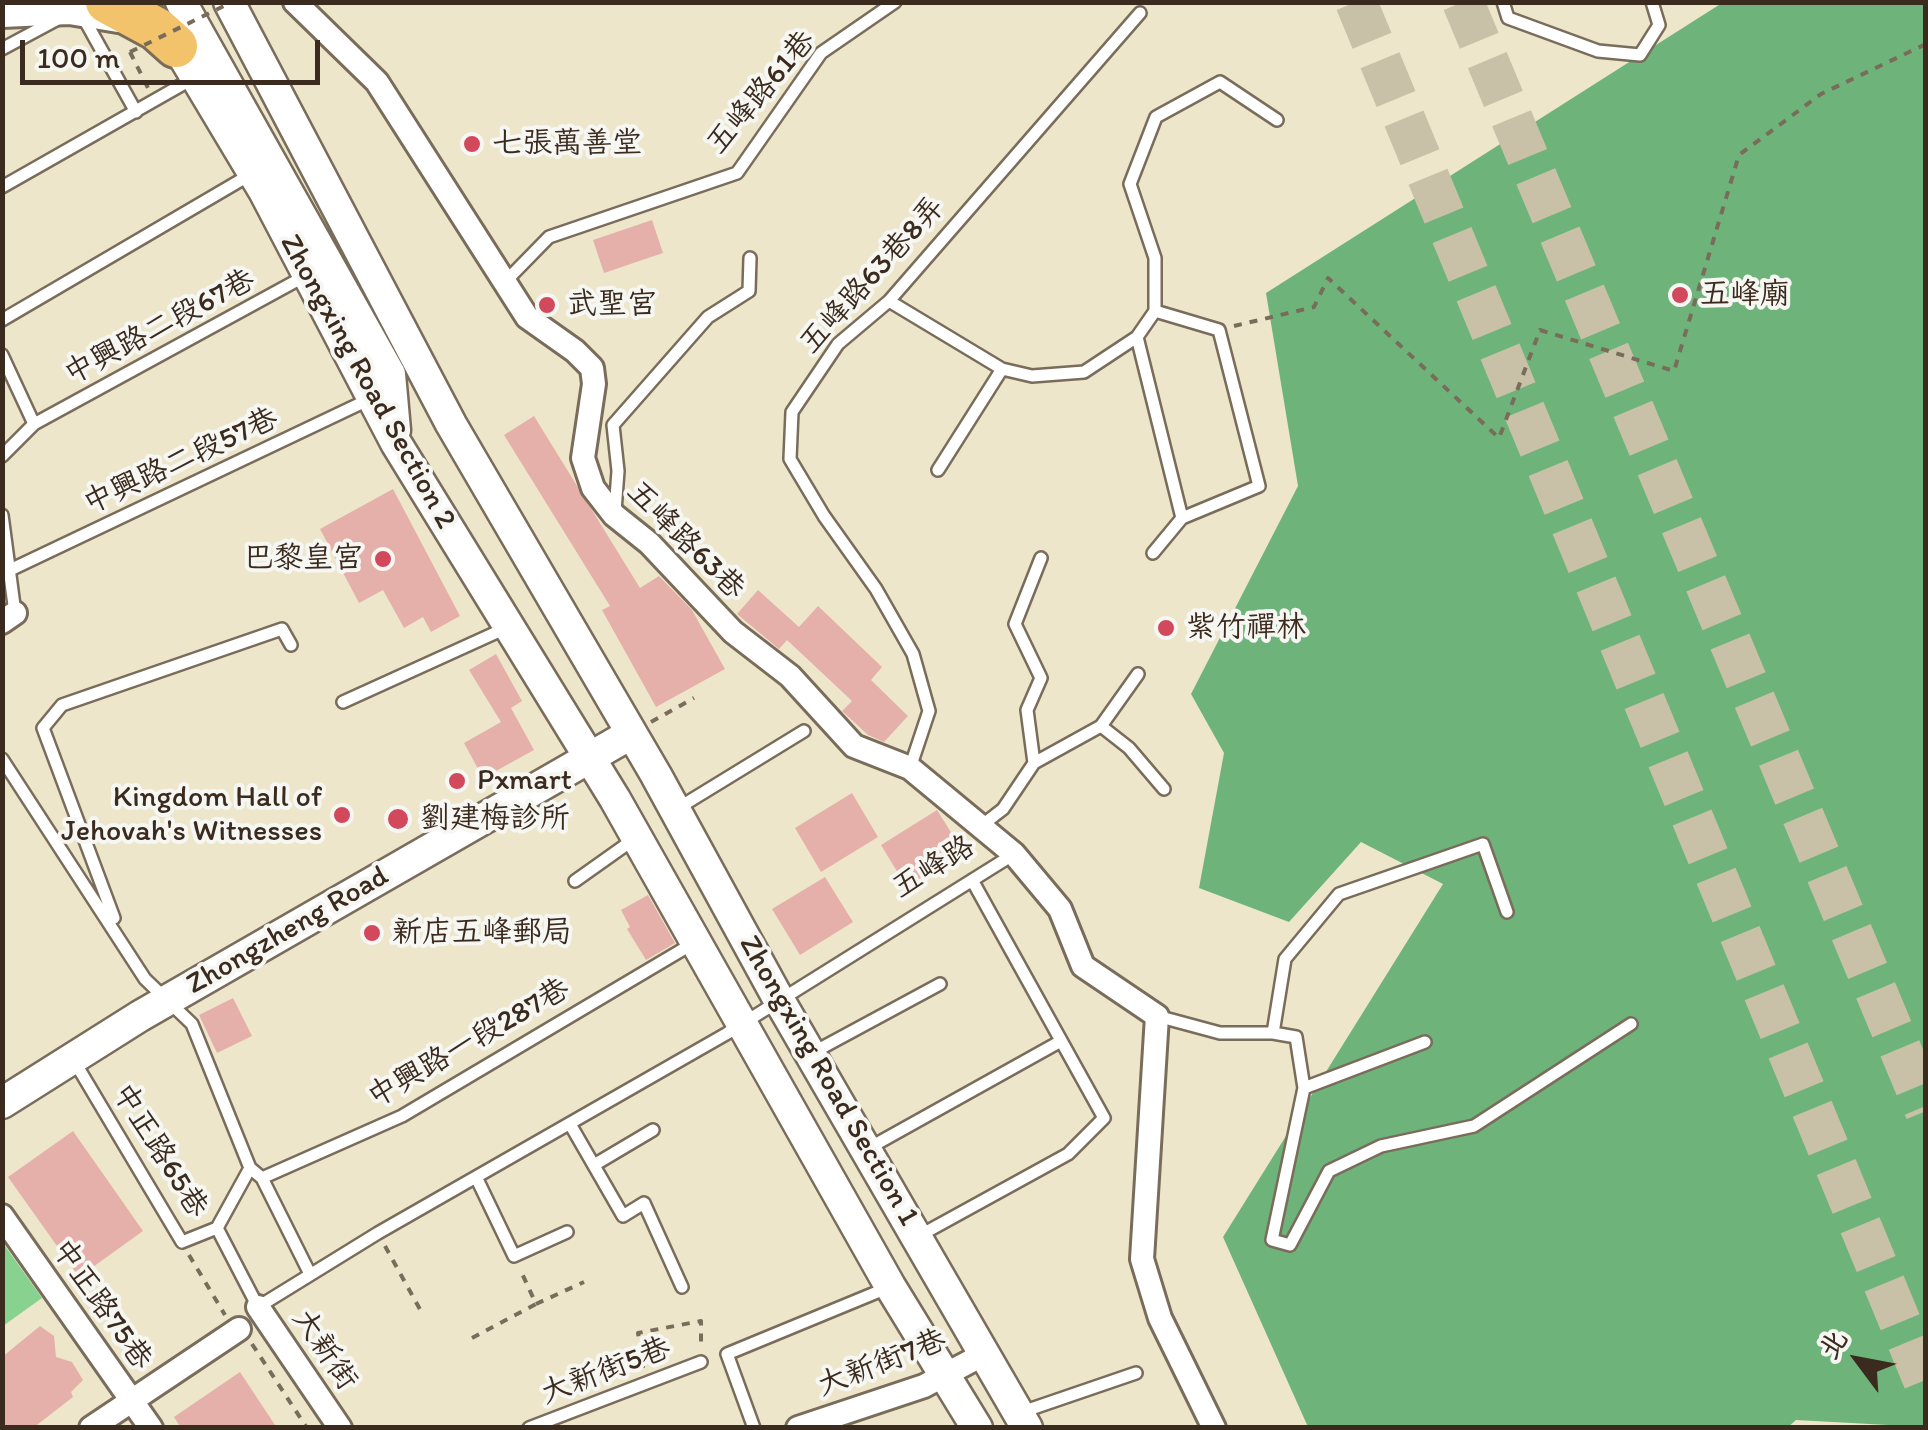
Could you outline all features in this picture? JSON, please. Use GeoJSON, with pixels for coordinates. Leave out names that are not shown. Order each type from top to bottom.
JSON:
{"type":"FeatureCollection","features":[{"type":"Feature","properties":{"kind":"highway"},"geometry":{"type":"LineString","coordinates":[[86,10],[124,8],[157,29],[186,62]]}},
{"type":"Feature","properties":{"kind":"street","name":"Zhongxing Road Section 2"},"geometry":{"type":"LineString","coordinates":[[152,2],[253,173],[437,514],[589,758]]}},
{"type":"Feature","properties":{"kind":"street"},"geometry":{"type":"LineString","coordinates":[[181,2],[390,374],[396,443]]}},
{"type":"Feature","properties":{"kind":"street","name":"Zhongxing Road Section 2"},"geometry":{"type":"LineString","coordinates":[[230,2],[451,424],[629,734]]}},
{"type":"Feature","properties":{"kind":"street","name":"五峰路63巷"},"geometry":{"type":"LineString","coordinates":[[296,2],[377,82],[527,317],[592,368],[594,384],[583,458],[593,488],[614,515],[649,544],[733,632],[790,676],[854,746],[910,768],[1014,854]]}},
{"type":"Feature","properties":{"kind":"street"},"geometry":{"type":"LineString","coordinates":[[2,16],[86,10]]}},
{"type":"Feature","properties":{"kind":"street","name":"Zhongzheng Road"},"geometry":{"type":"LineString","coordinates":[[3,1101],[168,1000],[629,734]]}},
{"type":"Feature","properties":{"kind":"street","name":"Zhongxing Road Section 1"},"geometry":{"type":"LineString","coordinates":[[629,734],[1023,1420]]}},
{"type":"Feature","properties":{"kind":"street","name":"Zhongxing Road Section 1"},"geometry":{"type":"LineString","coordinates":[[589,758],[890,1286],[977,1428]]}},
{"type":"Feature","properties":{"kind":"street","name":"五峰路"},"geometry":{"type":"LineString","coordinates":[[1014,854],[1060,910],[1083,966],[1157,1016]]}},
{"type":"Feature","properties":{"kind":"street"},"geometry":{"type":"LineString","coordinates":[[1157,1016],[1142,1259],[1160,1318],[1214,1428]]}},
{"type":"Feature","properties":{"kind":"street","name":"中正路75巷"},"geometry":{"type":"LineString","coordinates":[[2,1216],[151,1428]]}},
{"type":"Feature","properties":{"kind":"street","name":"大新街"},"geometry":{"type":"LineString","coordinates":[[258,1307],[340,1428]]}},
{"type":"Feature","properties":{"kind":"street"},"geometry":{"type":"LineString","coordinates":[[91,1428],[237,1330]]}},
{"type":"Feature","properties":{"kind":"street","name":"大新街7巷"},"geometry":{"type":"LineString","coordinates":[[798,1428],[924,1386],[986,1353]]}},
{"type":"Feature","properties":{"kind":"lane","name":"五峰路61巷"},"geometry":{"type":"LineString","coordinates":[[505,282],[549,237],[737,173],[822,53],[895,2]]}},
{"type":"Feature","properties":{"kind":"lane"},"geometry":{"type":"LineString","coordinates":[[1504,2],[1508,18],[1598,50],[1640,55],[1659,24],[1652,2]]}},
{"type":"Feature","properties":{"kind":"lane"},"geometry":{"type":"LineString","coordinates":[[2,49],[86,10],[136,112]]}},
{"type":"Feature","properties":{"kind":"lane","name":"五峰路63巷8弄"},"geometry":{"type":"LineString","coordinates":[[910,768],[930,711],[912,654],[876,589],[824,516],[790,459],[792,412],[838,344],[889,300],[1140,13]]}},
{"type":"Feature","properties":{"kind":"lane"},"geometry":{"type":"LineString","coordinates":[[2,187],[156,101],[186,62]]}},
{"type":"Feature","properties":{"kind":"lane"},"geometry":{"type":"LineString","coordinates":[[889,300],[1002,369],[1032,376],[1084,372],[1138,337],[1155,312],[1155,258],[1130,184],[1156,117],[1220,82],[1277,120]]}},
{"type":"Feature","properties":{"kind":"lane"},"geometry":{"type":"LineString","coordinates":[[2,320],[253,173]]}},
{"type":"Feature","properties":{"kind":"lane"},"geometry":{"type":"LineString","coordinates":[[614,515],[618,471],[614,425],[708,318],[748,291],[750,258]]}},
{"type":"Feature","properties":{"kind":"lane","name":"中興路二段67巷"},"geometry":{"type":"LineString","coordinates":[[2,456],[34,424],[308,275]]}},
{"type":"Feature","properties":{"kind":"lane"},"geometry":{"type":"LineString","coordinates":[[1154,553],[1182,518],[1259,486],[1219,330],[1155,312]]}},
{"type":"Feature","properties":{"kind":"lane"},"geometry":{"type":"LineString","coordinates":[[1138,337],[1182,518]]}},
{"type":"Feature","properties":{"kind":"lane"},"geometry":{"type":"LineString","coordinates":[[2,355],[34,424]]}},
{"type":"Feature","properties":{"kind":"lane"},"geometry":{"type":"LineString","coordinates":[[938,470],[1002,369]]}},
{"type":"Feature","properties":{"kind":"lane","name":"中興路二段57巷"},"geometry":{"type":"LineString","coordinates":[[10,570],[372,398]]}},
{"type":"Feature","properties":{"kind":"lane"},"geometry":{"type":"LineString","coordinates":[[2,515],[10,570],[9,617]]}},
{"type":"Feature","properties":{"kind":"lane"},"geometry":{"type":"LineString","coordinates":[[1034,763],[1027,710],[1042,678],[1015,624],[1041,558]]}},
{"type":"Feature","properties":{"kind":"lane"},"geometry":{"type":"LineString","coordinates":[[344,702],[510,626]]}},
{"type":"Feature","properties":{"kind":"lane"},"geometry":{"type":"LineString","coordinates":[[123,941],[43,728],[62,705],[282,629],[291,645]]}},
{"type":"Feature","properties":{"kind":"lane"},"geometry":{"type":"LineString","coordinates":[[981,826],[1003,808],[1034,763],[1101,726],[1138,674]]}},
{"type":"Feature","properties":{"kind":"lane"},"geometry":{"type":"LineString","coordinates":[[1101,726],[1130,748],[1164,789]]}},
{"type":"Feature","properties":{"kind":"lane"},"geometry":{"type":"LineString","coordinates":[[676,810],[804,732]]}},
{"type":"Feature","properties":{"kind":"lane"},"geometry":{"type":"LineString","coordinates":[[2,759],[145,979],[192,1024],[250,1168],[262,1178],[310,1274]]}},
{"type":"Feature","properties":{"kind":"lane"},"geometry":{"type":"LineString","coordinates":[[575,881],[636,837]]}},
{"type":"Feature","properties":{"kind":"lane"},"geometry":{"type":"LineString","coordinates":[[1272,1033],[1285,959],[1339,894],[1483,844],[1506,912]]}},
{"type":"Feature","properties":{"kind":"lane","name":"五峰路"},"geometry":{"type":"LineString","coordinates":[[258,1307],[378,1233],[742,1024],[1014,854]]}},
{"type":"Feature","properties":{"kind":"lane"},"geometry":{"type":"LineString","coordinates":[[917,1237],[1068,1154],[1104,1118],[972,880]]}},
{"type":"Feature","properties":{"kind":"lane","name":"中興路一段287巷"},"geometry":{"type":"LineString","coordinates":[[262,1178],[402,1116],[695,942]]}},
{"type":"Feature","properties":{"kind":"lane"},"geometry":{"type":"LineString","coordinates":[[810,1054],[940,984]]}},
{"type":"Feature","properties":{"kind":"lane"},"geometry":{"type":"LineString","coordinates":[[1157,1016],[1220,1033],[1296,1037],[1304,1088],[1272,1240],[1290,1245],[1329,1171],[1381,1146],[1474,1126],[1631,1024]]}},
{"type":"Feature","properties":{"kind":"lane"},"geometry":{"type":"LineString","coordinates":[[866,1150],[1061,1040]]}},
{"type":"Feature","properties":{"kind":"lane"},"geometry":{"type":"LineString","coordinates":[[1304,1088],[1425,1042]]}},
{"type":"Feature","properties":{"kind":"lane","name":"中正路65巷"},"geometry":{"type":"LineString","coordinates":[[73,1059],[182,1242],[216,1228]]}},
{"type":"Feature","properties":{"kind":"lane"},"geometry":{"type":"LineString","coordinates":[[570,1124],[623,1216],[644,1202],[682,1286]]}},
{"type":"Feature","properties":{"kind":"lane"},"geometry":{"type":"LineString","coordinates":[[594,1165],[653,1130]]}},
{"type":"Feature","properties":{"kind":"lane"},"geometry":{"type":"LineString","coordinates":[[250,1168],[216,1228],[258,1307]]}},
{"type":"Feature","properties":{"kind":"lane"},"geometry":{"type":"LineString","coordinates":[[476,1177],[514,1256],[567,1232]]}},
{"type":"Feature","properties":{"kind":"lane"},"geometry":{"type":"LineString","coordinates":[[754,1428],[726,1354],[890,1286]]}},
{"type":"Feature","properties":{"kind":"lane","name":"大新街5巷"},"geometry":{"type":"LineString","coordinates":[[529,1428],[701,1362]]}},
{"type":"Feature","properties":{"kind":"lane"},"geometry":{"type":"LineString","coordinates":[[1023,1420],[1136,1374]]}},
{"type":"Feature","properties":{"kind":"path"},"geometry":{"type":"LineString","coordinates":[[156,101],[130,52],[230,2]]}},
{"type":"Feature","properties":{"kind":"path"},"geometry":{"type":"LineString","coordinates":[[1219,330],[1314,307],[1328,278],[1498,438],[1540,330],[1674,371],[1738,155],[1821,94],[1926,44]]}},
{"type":"Feature","properties":{"kind":"path"},"geometry":{"type":"LineString","coordinates":[[629,734],[694,698]]}},
{"type":"Feature","properties":{"kind":"path"},"geometry":{"type":"LineString","coordinates":[[378,1233],[422,1312]]}},
{"type":"Feature","properties":{"kind":"path"},"geometry":{"type":"LineString","coordinates":[[182,1242],[237,1330],[307,1428]]}},
{"type":"Feature","properties":{"kind":"path"},"geometry":{"type":"LineString","coordinates":[[514,1256],[536,1304]]}},
{"type":"Feature","properties":{"kind":"path"},"geometry":{"type":"LineString","coordinates":[[472,1338],[584,1282]]}},
{"type":"Feature","properties":{"kind":"path"},"geometry":{"type":"LineString","coordinates":[[645,1385],[638,1333],[701,1321],[701,1362]]}},
{"type":"Feature","properties":{"kind":"green space"},"geometry":{"type":"Polygon","coordinates":[[[1722,3],[1925,3],[1925,1427],[1796,1420],[1787,1428],[1308,1427],[1223,1237],[1443,884],[1361,842],[1289,922],[1199,888],[1224,753],[1191,694],[1298,486],[1266,293],[1722,3]]]}},
{"type":"Feature","properties":{"kind":"green space"},"geometry":{"type":"Polygon","coordinates":[[[3,1243],[42,1298],[2,1326],[3,1243]]]}},
{"type":"Feature","properties":{"kind":"building"},"geometry":{"type":"Polygon","coordinates":[[[652,220],[663,253],[604,273],[593,240],[652,220]]]}},
{"type":"Feature","properties":{"kind":"building"},"geometry":{"type":"Polygon","coordinates":[[[534,416],[640,588],[659,576],[692,610],[725,669],[656,707],[602,610],[610,606],[504,435],[534,416]]]}},
{"type":"Feature","properties":{"kind":"building","name":"巴黎皇宮"},"geometry":{"type":"Polygon","coordinates":[[[393,489],[460,616],[431,632],[423,617],[404,628],[383,590],[359,603],[320,529],[393,489]]]}},
{"type":"Feature","properties":{"kind":"building"},"geometry":{"type":"Polygon","coordinates":[[[758,590],[799,627],[818,606],[882,667],[871,680],[908,716],[884,742],[868,735],[842,711],[852,701],[787,640],[779,649],[737,614],[758,590]]]}},
{"type":"Feature","properties":{"kind":"building"},"geometry":{"type":"Polygon","coordinates":[[[496,654],[522,701],[511,708],[534,750],[483,778],[464,743],[501,722],[469,670],[496,654]]]}},
{"type":"Feature","properties":{"kind":"building"},"geometry":{"type":"Polygon","coordinates":[[[852,793],[878,837],[821,872],[795,828],[852,793]]]}},
{"type":"Feature","properties":{"kind":"building"},"geometry":{"type":"Polygon","coordinates":[[[937,810],[964,853],[907,888],[881,845],[937,810]]]}},
{"type":"Feature","properties":{"kind":"building"},"geometry":{"type":"Polygon","coordinates":[[[825,877],[853,922],[800,955],[772,909],[825,877]]]}},
{"type":"Feature","properties":{"kind":"building"},"geometry":{"type":"Polygon","coordinates":[[[648,895],[675,943],[646,960],[627,929],[630,927],[621,910],[648,895]]]}},
{"type":"Feature","properties":{"kind":"building"},"geometry":{"type":"Polygon","coordinates":[[[233,998],[252,1036],[217,1053],[199,1015],[233,998]]]}},
{"type":"Feature","properties":{"kind":"building"},"geometry":{"type":"Polygon","coordinates":[[[73,1131],[143,1231],[79,1277],[8,1177],[73,1131]]]}},
{"type":"Feature","properties":{"kind":"building"},"geometry":{"type":"Polygon","coordinates":[[[40,1326],[54,1336],[56,1357],[72,1362],[83,1380],[71,1392],[73,1397],[33,1428],[2,1428],[2,1357],[40,1326]]]}},
{"type":"Feature","properties":{"kind":"building"},"geometry":{"type":"Polygon","coordinates":[[[240,1372],[277,1428],[181,1428],[174,1417],[240,1372]]]}},
{"type":"Feature","properties":{"kind":"tunnel"},"geometry":{"type":"LineString","coordinates":[[1356,2],[1926,1385]]}},
{"type":"Feature","properties":{"kind":"tunnel"},"geometry":{"type":"LineString","coordinates":[[1463,2],[1926,1111]]}},
{"type":"Feature","properties":{"kind":"place","name":"七張萬善堂"},"geometry":{"type":"Point","coordinates":[472,144]}},
{"type":"Feature","properties":{"kind":"place","name":"五峰廟"},"geometry":{"type":"Point","coordinates":[1680,295]}},
{"type":"Feature","properties":{"kind":"place","name":"武聖宮"},"geometry":{"type":"Point","coordinates":[547,305]}},
{"type":"Feature","properties":{"kind":"place","name":"巴黎皇宮"},"geometry":{"type":"Point","coordinates":[383,559]}},
{"type":"Feature","properties":{"kind":"place","name":"紫竹禪林"},"geometry":{"type":"Point","coordinates":[1166,628]}},
{"type":"Feature","properties":{"kind":"place","name":"Pxmart"},"geometry":{"type":"Point","coordinates":[457,781]}},
{"type":"Feature","properties":{"kind":"place","name":"Kingdom Hall of Jehovah's Witnesses"},"geometry":{"type":"Point","coordinates":[342,815]}},
{"type":"Feature","properties":{"kind":"place","name":"劉建梅診所"},"geometry":{"type":"Point","coordinates":[398,819]}},
{"type":"Feature","properties":{"kind":"place","name":"新店五峰郵局"},"geometry":{"type":"Point","coordinates":[372,933]}}]}
